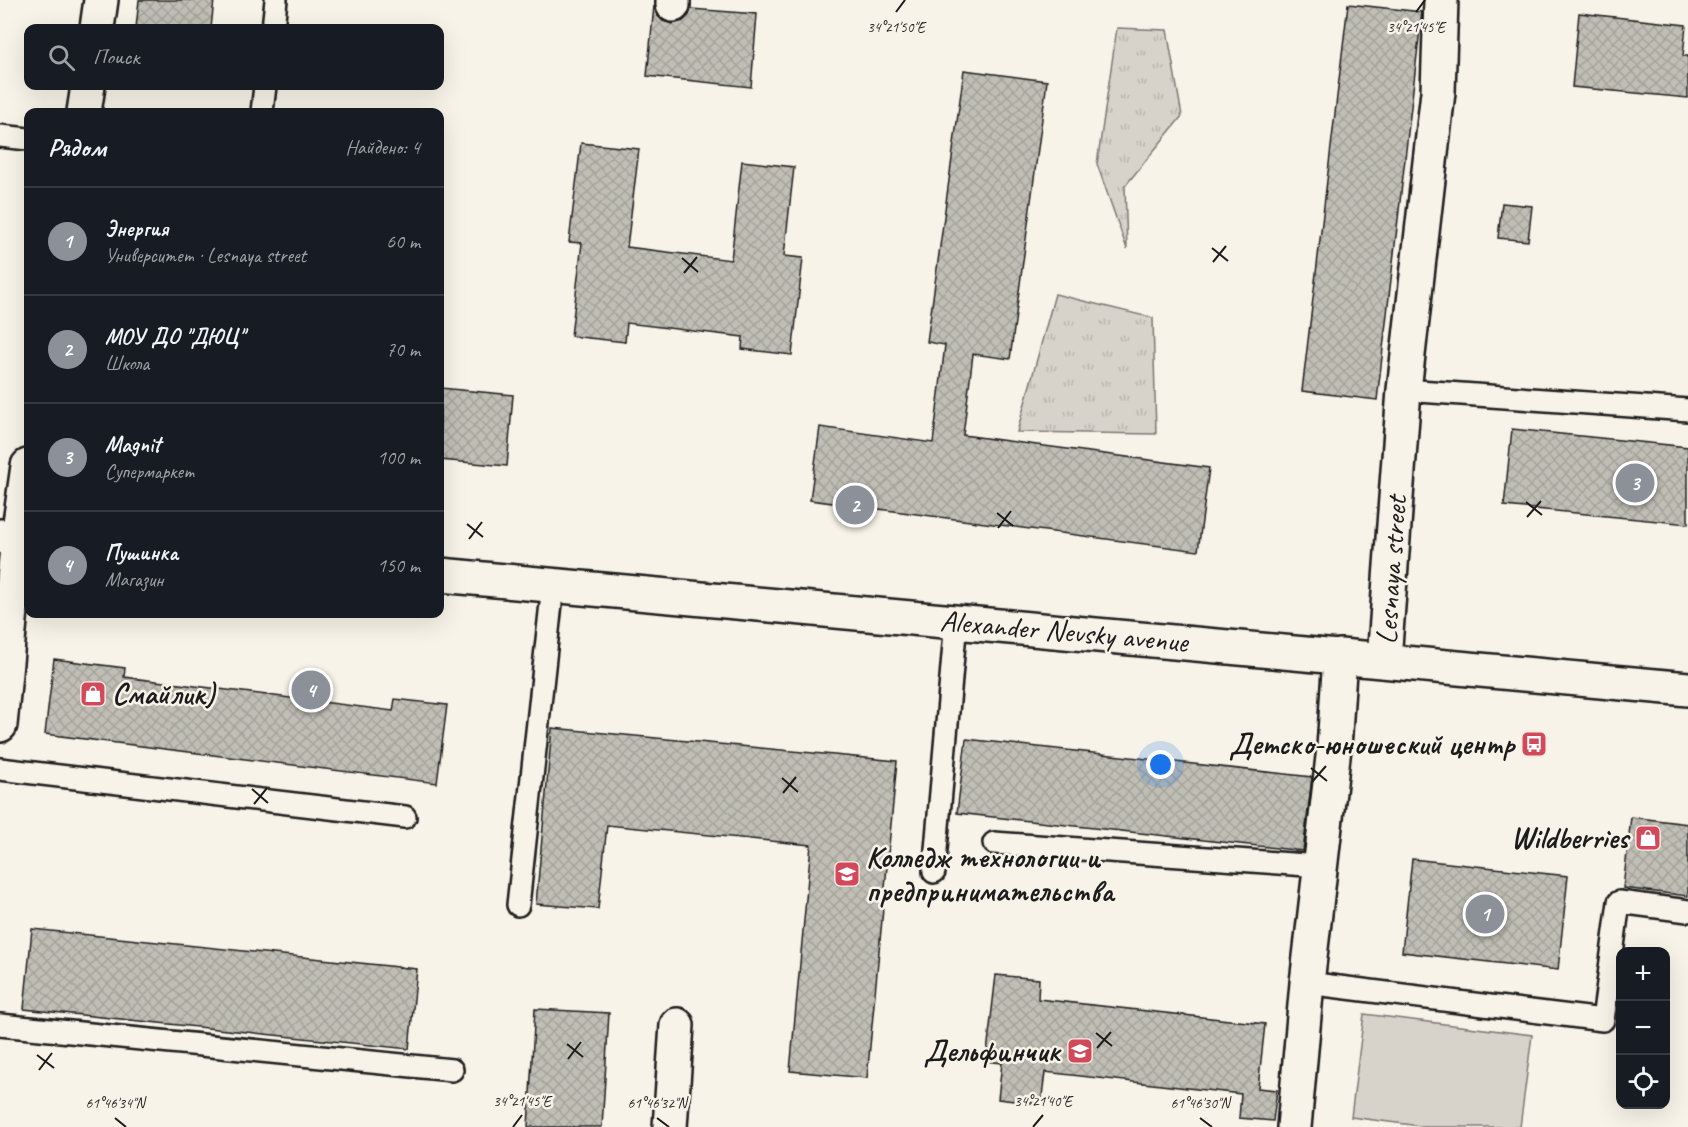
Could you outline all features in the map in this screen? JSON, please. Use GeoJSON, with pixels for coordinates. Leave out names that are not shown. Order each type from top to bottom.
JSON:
{"type":"FeatureCollection","features":[{"type":"Feature","properties":{"kind":"street"},"geometry":{"type":"LineString","coordinates":[[98,24],[101,0]]}},
{"type":"Feature","properties":{"kind":"street","name":"Lesnaya street"},"geometry":{"type":"LineString","coordinates":[[1294,1127],[1307,983],[1334,748],[1340,656],[1384,660],[1404,390],[1438,92],[1441,0]]}},
{"type":"Feature","properties":{"kind":"street"},"geometry":{"type":"LineString","coordinates":[[85,108],[87,90]]}},
{"type":"Feature","properties":{"kind":"street"},"geometry":{"type":"LineString","coordinates":[[0,725],[15,537],[24,488]]}},
{"type":"Feature","properties":{"kind":"street","name":"Alexander Nevsky avenue"},"geometry":{"type":"LineString","coordinates":[[444,575],[1340,656]]}},
{"type":"Feature","properties":{"kind":"street"},"geometry":{"type":"LineString","coordinates":[[1384,660],[1688,689]]}},
{"type":"Feature","properties":{"kind":"street"},"geometry":{"type":"LineString","coordinates":[[670,1127],[677,1026]]}},
{"type":"Feature","properties":{"kind":"lane"},"geometry":{"type":"LineString","coordinates":[[273,24],[276,0]]}},
{"type":"Feature","properties":{"kind":"lane"},"geometry":{"type":"LineString","coordinates":[[262,108],[264,90]]}},
{"type":"Feature","properties":{"kind":"lane"},"geometry":{"type":"LineString","coordinates":[[0,136],[24,139]]}},
{"type":"Feature","properties":{"kind":"lane"},"geometry":{"type":"LineString","coordinates":[[1404,390],[1688,410]]}},
{"type":"Feature","properties":{"kind":"lane"},"geometry":{"type":"LineString","coordinates":[[518,905],[553,585]]}},
{"type":"Feature","properties":{"kind":"lane"},"geometry":{"type":"LineString","coordinates":[[934,872],[956,621]]}},
{"type":"Feature","properties":{"kind":"lane"},"geometry":{"type":"LineString","coordinates":[[0,770],[405,817]]}},
{"type":"Feature","properties":{"kind":"lane"},"geometry":{"type":"LineString","coordinates":[[994,843],[1320,866]]}},
{"type":"Feature","properties":{"kind":"lane"},"geometry":{"type":"LineString","coordinates":[[1307,983],[1603,1020],[1619,902],[1688,911]]}},
{"type":"Feature","properties":{"kind":"lane"},"geometry":{"type":"LineString","coordinates":[[0,1025],[452,1070]]}},
{"type":"Feature","properties":{"kind":"green space"},"geometry":{"type":"Polygon","coordinates":[[[1117,28],[1167,30],[1182,116],[1125,186],[1127,249],[1097,164],[1117,28]]]}},
{"type":"Feature","properties":{"kind":"green space"},"geometry":{"type":"Polygon","coordinates":[[[1055,294],[1153,318],[1156,434],[1017,432],[1055,294]]]}},
{"type":"Feature","properties":{"kind":"green space"},"geometry":{"type":"Polygon","coordinates":[[[1364,1014],[1532,1035],[1520,1127],[1428,1127],[1351,1117],[1364,1014]]]}},
{"type":"Feature","properties":{"kind":"building"},"geometry":{"type":"Polygon","coordinates":[[[139,0],[214,0],[211,24],[136,24],[139,0]]]}},
{"type":"Feature","properties":{"kind":"building"},"geometry":{"type":"Polygon","coordinates":[[[1348,4],[1422,12],[1377,400],[1302,391],[1348,4]]]}},
{"type":"Feature","properties":{"kind":"building"},"geometry":{"type":"Polygon","coordinates":[[[654,6],[657,15],[663,21],[672,24],[683,21],[691,9],[757,14],[751,87],[647,76],[654,6]]]}},
{"type":"Feature","properties":{"kind":"building"},"geometry":{"type":"Polygon","coordinates":[[[1579,13],[1686,25],[1683,56],[1688,56],[1688,98],[1572,87],[1579,13]]]}},
{"type":"Feature","properties":{"kind":"building"},"geometry":{"type":"Polygon","coordinates":[[[964,70],[1047,81],[1010,359],[973,354],[963,435],[1209,468],[1198,551],[810,500],[820,427],[933,443],[945,345],[927,342],[964,70]]]}},
{"type":"Feature","properties":{"kind":"building"},"geometry":{"type":"Polygon","coordinates":[[[581,143],[639,149],[627,247],[731,260],[742,161],[794,167],[784,256],[803,258],[792,355],[742,349],[743,337],[627,323],[625,342],[571,336],[582,243],[569,242],[581,143]]]}},
{"type":"Feature","properties":{"kind":"building"},"geometry":{"type":"Polygon","coordinates":[[[1502,203],[1532,206],[1528,241],[1498,238],[1502,203]]]}},
{"type":"Feature","properties":{"kind":"building"},"geometry":{"type":"Polygon","coordinates":[[[444,388],[513,395],[507,466],[444,460],[444,388]]]}},
{"type":"Feature","properties":{"kind":"building"},"geometry":{"type":"Polygon","coordinates":[[[1512,429],[1688,447],[1688,524],[1504,506],[1512,429]]]}},
{"type":"Feature","properties":{"kind":"building"},"geometry":{"type":"Polygon","coordinates":[[[54,659],[125,668],[124,677],[393,711],[395,699],[447,705],[437,783],[45,734],[54,659]]]}},
{"type":"Feature","properties":{"kind":"building","name":"Колледж технологии и предпринимательства"},"geometry":{"type":"Polygon","coordinates":[[[552,728],[897,761],[867,1078],[790,1071],[811,845],[607,825],[598,909],[536,904],[552,728]]]}},
{"type":"Feature","properties":{"kind":"building"},"geometry":{"type":"Polygon","coordinates":[[[966,739],[1312,777],[1303,851],[957,813],[966,739]]]}},
{"type":"Feature","properties":{"kind":"building"},"geometry":{"type":"Polygon","coordinates":[[[1631,817],[1688,824],[1688,896],[1623,888],[1631,817]]]}},
{"type":"Feature","properties":{"kind":"building"},"geometry":{"type":"Polygon","coordinates":[[[1412,859],[1568,876],[1558,970],[1402,952],[1412,859]]]}},
{"type":"Feature","properties":{"kind":"building"},"geometry":{"type":"Polygon","coordinates":[[[32,929],[417,969],[409,1049],[24,1009],[32,929]]]}},
{"type":"Feature","properties":{"kind":"building"},"geometry":{"type":"Polygon","coordinates":[[[996,975],[1039,979],[1038,999],[1265,1024],[1258,1088],[1277,1090],[1273,1121],[1239,1118],[1241,1094],[1045,1072],[1041,1104],[998,1099],[1002,1063],[986,1061],[996,975]]]}},
{"type":"Feature","properties":{"kind":"building"},"geometry":{"type":"Polygon","coordinates":[[[535,1009],[609,1013],[602,1127],[528,1127],[535,1009]]]}},
{"type":"Feature","properties":{"kind":"place","name":"Magnit"},"geometry":{"type":"Point","coordinates":[1635,483]}},
{"type":"Feature","properties":{"kind":"place","name":"МОУ ДО \"ДЮЦ\""},"geometry":{"type":"Point","coordinates":[855,505]}},
{"type":"Feature","properties":{"kind":"place","name":"Пушинка"},"geometry":{"type":"Point","coordinates":[311,690]}},
{"type":"Feature","properties":{"kind":"place","name":"Смайлик)"},"geometry":{"type":"Point","coordinates":[93,694]}},
{"type":"Feature","properties":{"kind":"place","name":"Детско-юношеский центр"},"geometry":{"type":"Point","coordinates":[1534,744]}},
{"type":"Feature","properties":{"kind":"place","name":"Wildberries"},"geometry":{"type":"Point","coordinates":[1648,838]}},
{"type":"Feature","properties":{"kind":"place","name":"Колледж технологии и предпринимательства"},"geometry":{"type":"Point","coordinates":[847,874]}},
{"type":"Feature","properties":{"kind":"place","name":"Энергия"},"geometry":{"type":"Point","coordinates":[1485,914]}},
{"type":"Feature","properties":{"kind":"place","name":"Дельфинчик"},"geometry":{"type":"Point","coordinates":[1080,1051]}}]}
